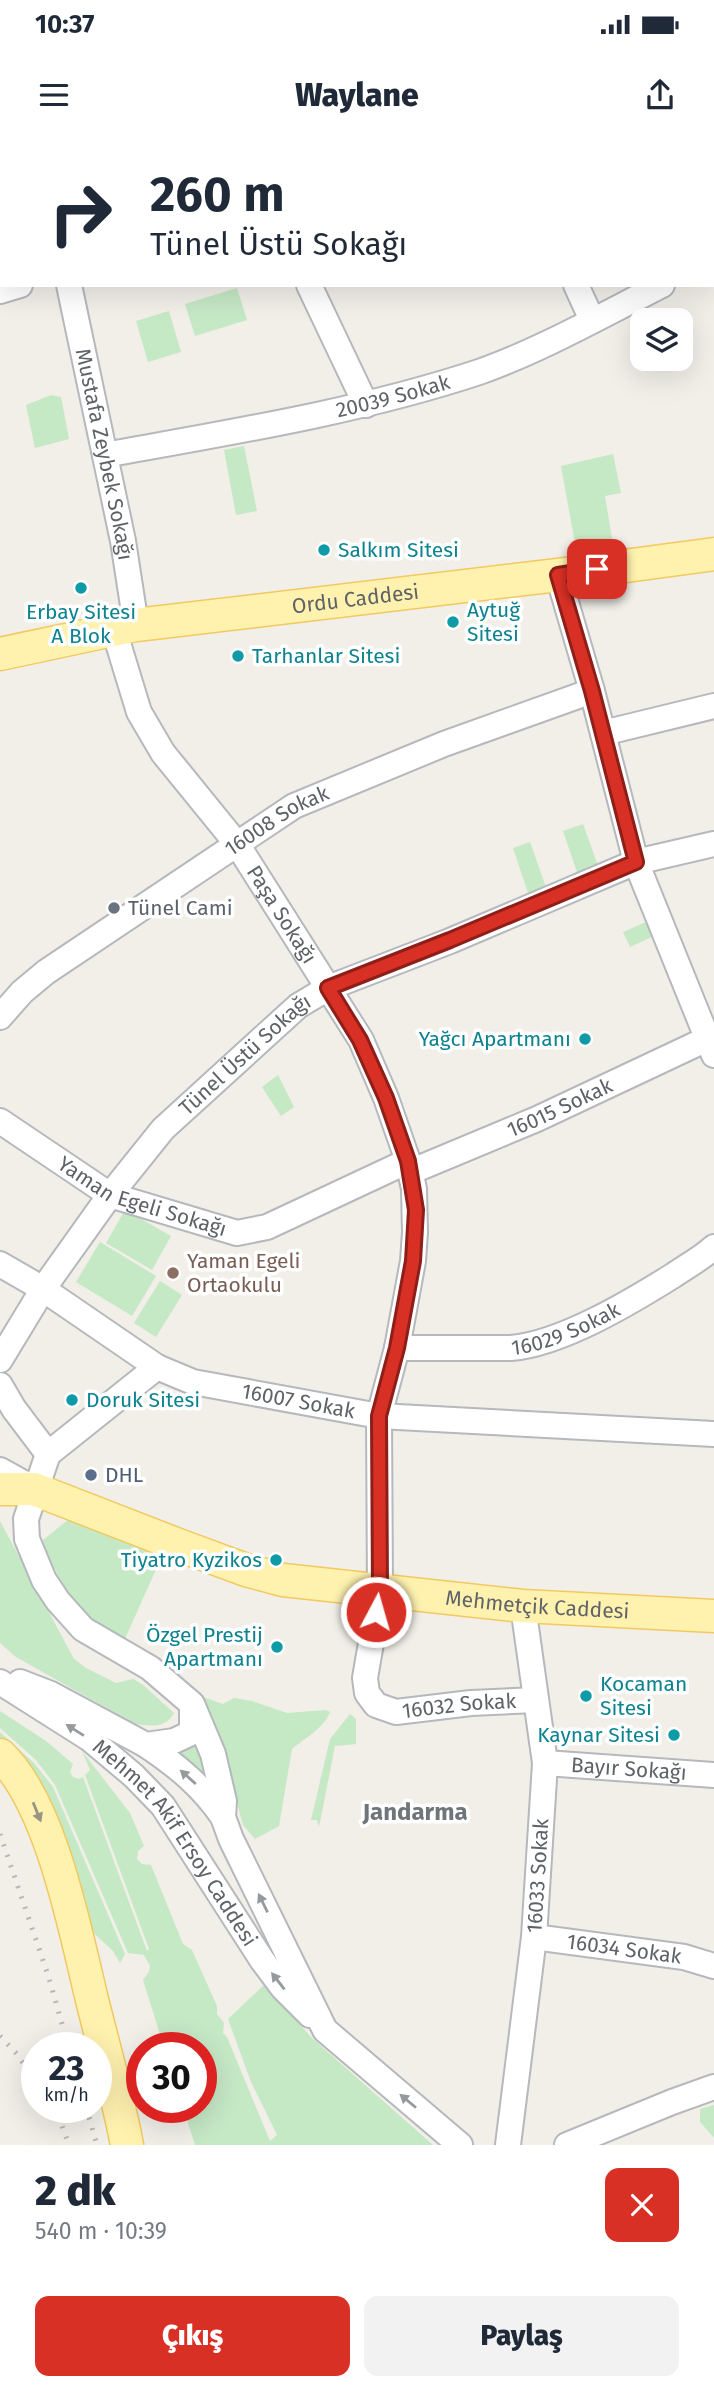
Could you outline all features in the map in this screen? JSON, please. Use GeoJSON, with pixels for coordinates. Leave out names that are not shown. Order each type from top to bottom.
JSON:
{"type":"FeatureCollection","features":[{"type":"Feature","properties":{"kind":"main road","name":"Ordu Caddesi"},"geometry":{"type":"LineString","coordinates":[[0,654],[125,627],[714,554]]}},
{"type":"Feature","properties":{"kind":"main road","name":"Mehmetçik Caddesi"},"geometry":{"type":"LineString","coordinates":[[0,1489],[34,1489],[266,1576],[523,1606],[714,1616]]}},
{"type":"Feature","properties":{"kind":"main road"},"geometry":{"type":"LineString","coordinates":[[0,1755],[11,1766],[36,1806],[55,1860],[127,2145]]}},
{"type":"Feature","properties":{"kind":"street","name":"Mustafa Zeybek Sokağı"},"geometry":{"type":"LineString","coordinates":[[69,287],[123,541],[125,627]]}},
{"type":"Feature","properties":{"kind":"street"},"geometry":{"type":"LineString","coordinates":[[310,287],[366,405]]}},
{"type":"Feature","properties":{"kind":"street"},"geometry":{"type":"LineString","coordinates":[[577,287],[592,320]]}},
{"type":"Feature","properties":{"kind":"street","name":"20039 Sokak"},"geometry":{"type":"LineString","coordinates":[[105,455],[366,405],[481,371],[658,287]]}},
{"type":"Feature","properties":{"kind":"street"},"geometry":{"type":"LineString","coordinates":[[558,575],[592,691],[636,862],[711,1047]]}},
{"type":"Feature","properties":{"kind":"street","name":"Paşa Sokağı"},"geometry":{"type":"LineString","coordinates":[[125,627],[139,712],[163,752],[237,844],[360,1040],[386,1098],[409,1166],[416,1210],[414,1251],[397,1348],[379,1416],[380,1591]]}},
{"type":"Feature","properties":{"kind":"street","name":"16008 Sokak"},"geometry":{"type":"LineString","coordinates":[[0,1017],[22,992],[46,972],[294,806],[444,744],[592,691]]}},
{"type":"Feature","properties":{"kind":"street"},"geometry":{"type":"LineString","coordinates":[[603,733],[714,706]]}},
{"type":"Feature","properties":{"kind":"street","name":"Tünel Üstü Sokağı"},"geometry":{"type":"LineString","coordinates":[[0,1360],[43,1289],[110,1195],[163,1129],[298,1006],[328,988],[636,862],[714,844]]}},
{"type":"Feature","properties":{"kind":"street","name":"16015 Sokak"},"geometry":{"type":"LineString","coordinates":[[409,1166],[537,1119],[711,1047]]}},
{"type":"Feature","properties":{"kind":"street","name":"Yaman Egeli Sokağı"},"geometry":{"type":"LineString","coordinates":[[0,1121],[110,1195],[237,1233],[267,1227],[409,1166]]}},
{"type":"Feature","properties":{"kind":"street","name":"16029 Sokak"},"geometry":{"type":"LineString","coordinates":[[397,1348],[511,1348],[543,1342],[636,1298],[714,1247]]}},
{"type":"Feature","properties":{"kind":"street","name":"16007 Sokak"},"geometry":{"type":"LineString","coordinates":[[0,1264],[43,1289],[157,1367],[192,1382],[379,1416],[714,1434]]}},
{"type":"Feature","properties":{"kind":"street"},"geometry":{"type":"LineString","coordinates":[[157,1367],[48,1454],[26,1519],[27,1539],[44,1580],[58,1601],[83,1629],[150,1668],[192,1704],[213,1754],[224,1801],[223,1816]]}},
{"type":"Feature","properties":{"kind":"street"},"geometry":{"type":"LineString","coordinates":[[0,1385],[14,1409],[48,1454]]}},
{"type":"Feature","properties":{"kind":"street"},"geometry":{"type":"LineString","coordinates":[[0,1470],[34,1489]]}},
{"type":"Feature","properties":{"kind":"street","name":"16032 Sokak"},"geometry":{"type":"LineString","coordinates":[[380,1591],[365,1678],[367,1693],[376,1705],[396,1712],[471,1703],[536,1700]]}},
{"type":"Feature","properties":{"kind":"street","name":"16033 Sokak"},"geometry":{"type":"LineString","coordinates":[[508,2145],[534,1937],[545,1763],[523,1606]]}},
{"type":"Feature","properties":{"kind":"street"},"geometry":{"type":"LineString","coordinates":[[0,1674],[51,1694],[146,1745],[208,1795],[223,1816],[231,1839],[325,2030]]}},
{"type":"Feature","properties":{"kind":"street","name":"Mehmet Akif Ersoy Caddesi"},"geometry":{"type":"LineString","coordinates":[[0,1682],[90,1739],[134,1776],[163,1807],[261,1960],[283,1988],[325,2030],[460,2145]]}},
{"type":"Feature","properties":{"kind":"street"},"geometry":{"type":"LineString","coordinates":[[146,1745],[174,1741],[189,1734],[192,1727],[192,1704]]}},
{"type":"Feature","properties":{"kind":"street","name":"Bayır Sokağı"},"geometry":{"type":"LineString","coordinates":[[545,1763],[714,1775]]}},
{"type":"Feature","properties":{"kind":"street","name":"16034 Sokak"},"geometry":{"type":"LineString","coordinates":[[534,1937],[684,1957],[714,1966]]}},
{"type":"Feature","properties":{"kind":"street"},"geometry":{"type":"LineString","coordinates":[[567,2145],[714,2087]]}},
{"type":"Feature","properties":{"kind":"green space"},"geometry":{"type":"Polygon","coordinates":[[[237,288],[247,320],[195,336],[185,304],[237,288]]]}},
{"type":"Feature","properties":{"kind":"green space"},"geometry":{"type":"Polygon","coordinates":[[[169,311],[181,352],[148,362],[136,321],[169,311]]]}},
{"type":"Feature","properties":{"kind":"green space"},"geometry":{"type":"Polygon","coordinates":[[[51,395],[61,397],[69,439],[35,448],[26,405],[51,395]]]}},
{"type":"Feature","properties":{"kind":"green space"},"geometry":{"type":"Polygon","coordinates":[[[244,446],[257,511],[236,515],[224,450],[244,446]]]}},
{"type":"Feature","properties":{"kind":"green space"},"geometry":{"type":"Polygon","coordinates":[[[613,454],[621,493],[605,496],[613,544],[576,549],[561,466],[613,454]]]}},
{"type":"Feature","properties":{"kind":"green space"},"geometry":{"type":"Polygon","coordinates":[[[583,824],[601,874],[580,881],[563,831],[583,824]]]}},
{"type":"Feature","properties":{"kind":"green space"},"geometry":{"type":"Polygon","coordinates":[[[530,842],[548,893],[530,899],[513,848],[530,842]]]}},
{"type":"Feature","properties":{"kind":"green space"},"geometry":{"type":"Polygon","coordinates":[[[646,922],[652,937],[630,947],[623,932],[646,922]]]}},
{"type":"Feature","properties":{"kind":"green space"},"geometry":{"type":"Polygon","coordinates":[[[278,1075],[294,1107],[281,1116],[262,1087],[278,1075]]]}},
{"type":"Feature","properties":{"kind":"green space"},"geometry":{"type":"Polygon","coordinates":[[[125,1210],[171,1236],[152,1270],[106,1243],[125,1210]]]}},
{"type":"Feature","properties":{"kind":"green space"},"geometry":{"type":"Polygon","coordinates":[[[100,1242],[156,1276],[132,1316],[76,1282],[100,1242]]]}},
{"type":"Feature","properties":{"kind":"green space"},"geometry":{"type":"Polygon","coordinates":[[[160,1281],[182,1295],[156,1337],[134,1323],[160,1281]]]}},
{"type":"Feature","properties":{"kind":"green space"},"geometry":{"type":"Polygon","coordinates":[[[74,1515],[162,1556],[124,1641],[90,1619],[66,1588],[47,1552],[43,1540],[74,1515]]]}},
{"type":"Feature","properties":{"kind":"green space"},"geometry":{"type":"Polygon","coordinates":[[[0,1521],[74,1659],[116,1683],[133,1679],[142,1684],[174,1713],[166,1722],[157,1725],[135,1724],[16,1657],[0,1643],[0,1521]]]}},
{"type":"Feature","properties":{"kind":"green space"},"geometry":{"type":"Polygon","coordinates":[[[203,1697],[223,1704],[234,1698],[252,1701],[287,1713],[330,1712],[319,1728],[292,1749],[279,1826],[255,1839],[243,1825],[219,1737],[203,1697]]]}},
{"type":"Feature","properties":{"kind":"green space"},"geometry":{"type":"Polygon","coordinates":[[[0,1711],[46,1741],[73,1764],[70,1772],[73,1777],[83,1777],[147,1951],[149,1949],[85,1775],[90,1770],[82,1751],[130,1813],[144,1846],[138,1851],[137,1859],[142,1864],[151,1865],[183,1944],[192,1950],[217,2006],[217,2014],[224,2023],[223,2033],[270,2141],[277,2135],[251,2082],[228,2019],[264,1985],[313,2039],[433,2145],[195,2145],[188,2123],[217,2123],[217,2032],[159,2032],[143,1980],[150,1966],[144,1955],[128,1953],[55,1785],[36,1760],[0,1728],[0,1711]]]}},
{"type":"Feature","properties":{"kind":"green space"},"geometry":{"type":"Polygon","coordinates":[[[350,1714],[356,1719],[356,1744],[335,1746],[319,1827],[317,1820],[311,1820],[330,1739],[350,1714]]]}},
{"type":"Feature","properties":{"kind":"green space"},"geometry":{"type":"Polygon","coordinates":[[[0,1732],[34,1763],[53,1787],[125,1954],[120,1963],[113,1951],[84,1924],[0,1751],[0,1732]]]}},
{"type":"Feature","properties":{"kind":"green space"},"geometry":{"type":"Polygon","coordinates":[[[197,1736],[210,1784],[171,1753],[197,1736]]]}},
{"type":"Feature","properties":{"kind":"green space"},"geometry":{"type":"Polygon","coordinates":[[[714,2105],[714,2138],[700,2122],[700,2109],[714,2105]]]}},
{"type":"Feature","properties":{"kind":"railway"},"geometry":{"type":"LineString","coordinates":[[0,1834],[64,2032]]}},
{"type":"Feature","properties":{"kind":"railway"},"geometry":{"type":"LineString","coordinates":[[0,2036],[21,2060]]}},
{"type":"Feature","properties":{"kind":"railway"},"geometry":{"type":"LineString","coordinates":[[61,2123],[69,2145]]}},
{"type":"Feature","properties":{"kind":"railway"},"geometry":{"type":"LineString","coordinates":[[91,2123],[97,2145]]}},
{"type":"Feature","properties":{"kind":"place","name":"Salkım Sitesi"},"geometry":{"type":"Point","coordinates":[324,550]}},
{"type":"Feature","properties":{"kind":"place","name":"Erbay Sitesi A Blok"},"geometry":{"type":"Point","coordinates":[81,588]}},
{"type":"Feature","properties":{"kind":"place","name":"Aytuğ Sitesi"},"geometry":{"type":"Point","coordinates":[453,622]}},
{"type":"Feature","properties":{"kind":"place","name":"Tarhanlar Sitesi"},"geometry":{"type":"Point","coordinates":[238,656]}},
{"type":"Feature","properties":{"kind":"place","name":"Tünel Cami"},"geometry":{"type":"Point","coordinates":[114,908]}},
{"type":"Feature","properties":{"kind":"place","name":"Yağcı Apartmanı"},"geometry":{"type":"Point","coordinates":[585,1039]}},
{"type":"Feature","properties":{"kind":"place","name":"Yaman Egeli Ortaokulu"},"geometry":{"type":"Point","coordinates":[173,1273]}},
{"type":"Feature","properties":{"kind":"place","name":"Doruk Sitesi"},"geometry":{"type":"Point","coordinates":[72,1400]}},
{"type":"Feature","properties":{"kind":"place","name":"DHL"},"geometry":{"type":"Point","coordinates":[91,1475]}},
{"type":"Feature","properties":{"kind":"place","name":"Tiyatro Kyzikos"},"geometry":{"type":"Point","coordinates":[276,1560]}},
{"type":"Feature","properties":{"kind":"place","name":"Özgel Prestij Apartmanı"},"geometry":{"type":"Point","coordinates":[277,1647]}},
{"type":"Feature","properties":{"kind":"place","name":"Kocaman Sitesi"},"geometry":{"type":"Point","coordinates":[586,1696]}},
{"type":"Feature","properties":{"kind":"place","name":"Kaynar Sitesi"},"geometry":{"type":"Point","coordinates":[674,1735]}},
{"type":"Feature","properties":{"kind":"district","name":"Jandarma"},"geometry":{"type":"Point","coordinates":[415,1812]}},
{"type":"Feature","properties":{"kind":"route"},"geometry":{"type":"LineString","coordinates":[[376,1612],[380,1591],[379,1416],[397,1348],[413,1261],[416,1210],[408,1161],[386,1098],[360,1040],[328,988],[636,862],[592,691],[558,575],[597,569]]}}]}
